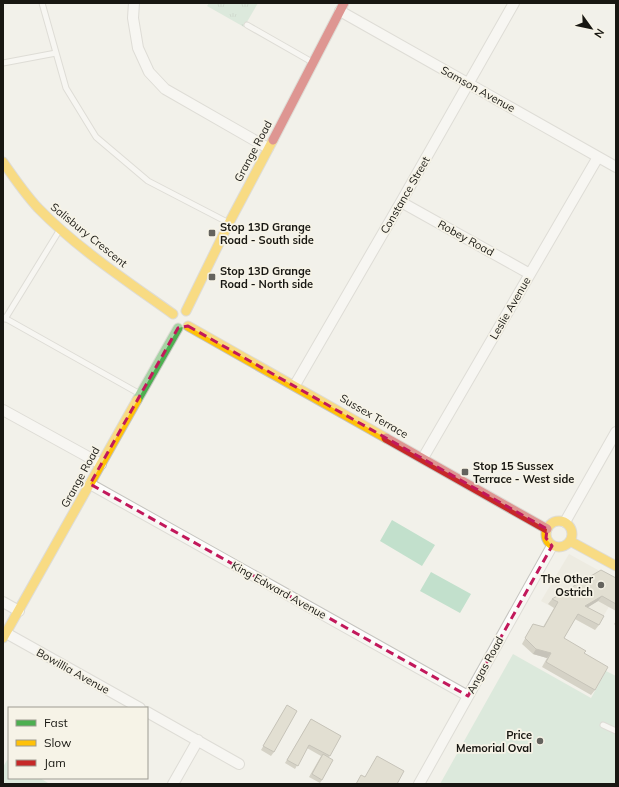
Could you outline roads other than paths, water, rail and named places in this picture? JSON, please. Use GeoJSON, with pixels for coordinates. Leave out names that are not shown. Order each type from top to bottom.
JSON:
{"type":"FeatureCollection","features":[{"type":"Feature","properties":{"kind":"street"},"geometry":{"type":"LineString","coordinates":[[134,3],[133,18],[138,48],[149,72],[165,89],[268,148]]}},
{"type":"Feature","properties":{"kind":"street","name":"Constance Street"},"geometry":{"type":"LineString","coordinates":[[295,385],[402,202],[514,3]]}},
{"type":"Feature","properties":{"kind":"street","name":"Grange Road"},"geometry":{"type":"LineString","coordinates":[[186,311],[229,223],[342,7]]}},
{"type":"Feature","properties":{"kind":"street","name":"Samson Avenue"},"geometry":{"type":"LineString","coordinates":[[342,7],[468,84],[616,167]]}},
{"type":"Feature","properties":{"kind":"street","name":"Leslie Avenue"},"geometry":{"type":"LineString","coordinates":[[423,458],[598,157]]}},
{"type":"Feature","properties":{"kind":"street","name":"Salisbury Crescent"},"geometry":{"type":"LineString","coordinates":[[3,162],[27,197],[60,229],[108,268],[173,314]]}},
{"type":"Feature","properties":{"kind":"street","name":"Robey Road"},"geometry":{"type":"LineString","coordinates":[[402,202],[530,274]]}},
{"type":"Feature","properties":{"kind":"street"},"geometry":{"type":"LineString","coordinates":[[177,310],[186,311],[191,318],[188,326],[184,329],[178,328],[173,324],[173,314],[177,310]]}},
{"type":"Feature","properties":{"kind":"street","name":"Sussex Terrace"},"geometry":{"type":"LineString","coordinates":[[188,326],[295,385],[547,529]]}},
{"type":"Feature","properties":{"kind":"street","name":"Grange Road"},"geometry":{"type":"LineString","coordinates":[[4,636],[178,328]]}},
{"type":"Feature","properties":{"kind":"street"},"geometry":{"type":"LineString","coordinates":[[3,410],[101,464]]}},
{"type":"Feature","properties":{"kind":"street"},"geometry":{"type":"LineString","coordinates":[[565,522],[616,432]]}},
{"type":"Feature","properties":{"kind":"street","name":"King Edward Avenue"},"geometry":{"type":"LineString","coordinates":[[90,484],[468,696]]}},
{"type":"Feature","properties":{"kind":"street"},"geometry":{"type":"LineString","coordinates":[[553,522],[565,522],[571,528],[572,532],[570,541],[566,546],[560,548],[552,546],[546,538],[547,529],[553,522]]}},
{"type":"Feature","properties":{"kind":"street"},"geometry":{"type":"LineString","coordinates":[[570,541],[616,566]]}},
{"type":"Feature","properties":{"kind":"street","name":"Angas Road"},"geometry":{"type":"LineString","coordinates":[[419,784],[552,546]]}},
{"type":"Feature","properties":{"kind":"street"},"geometry":{"type":"LineString","coordinates":[[3,602],[19,611]]}},
{"type":"Feature","properties":{"kind":"street","name":"Bowillia Avenue"},"geometry":{"type":"LineString","coordinates":[[4,636],[138,707]]}},
{"type":"Feature","properties":{"kind":"street"},"geometry":{"type":"LineString","coordinates":[[148,713],[239,764]]}},
{"type":"Feature","properties":{"kind":"street"},"geometry":{"type":"LineString","coordinates":[[173,784],[198,740]]}},
{"type":"Feature","properties":{"kind":"lane"},"geometry":{"type":"LineString","coordinates":[[42,3],[66,88],[96,137],[148,181],[229,223]]}},
{"type":"Feature","properties":{"kind":"lane"},"geometry":{"type":"LineString","coordinates":[[247,25],[313,62]]}},
{"type":"Feature","properties":{"kind":"lane"},"geometry":{"type":"LineString","coordinates":[[3,64],[56,53]]}},
{"type":"Feature","properties":{"kind":"lane"},"geometry":{"type":"LineString","coordinates":[[60,229],[4,318],[140,395]]}},
{"type":"Feature","properties":{"kind":"lane"},"geometry":{"type":"LineString","coordinates":[[603,725],[616,731]]}},
{"type":"Feature","properties":{"kind":"place","name":"Stop 13D Grange Road - South side"},"geometry":{"type":"Point","coordinates":[212,233]}},
{"type":"Feature","properties":{"kind":"place","name":"Stop 13D Grange Road - North side"},"geometry":{"type":"Point","coordinates":[212,277]}},
{"type":"Feature","properties":{"kind":"place","name":"Stop 15 Sussex Terrace - West side"},"geometry":{"type":"Point","coordinates":[465,472]}},
{"type":"Feature","properties":{"kind":"place","name":"The Other Ostrich"},"geometry":{"type":"Point","coordinates":[601,585]}},
{"type":"Feature","properties":{"kind":"place","name":"Price Memorial Oval"},"geometry":{"type":"Point","coordinates":[540,741]}}]}
